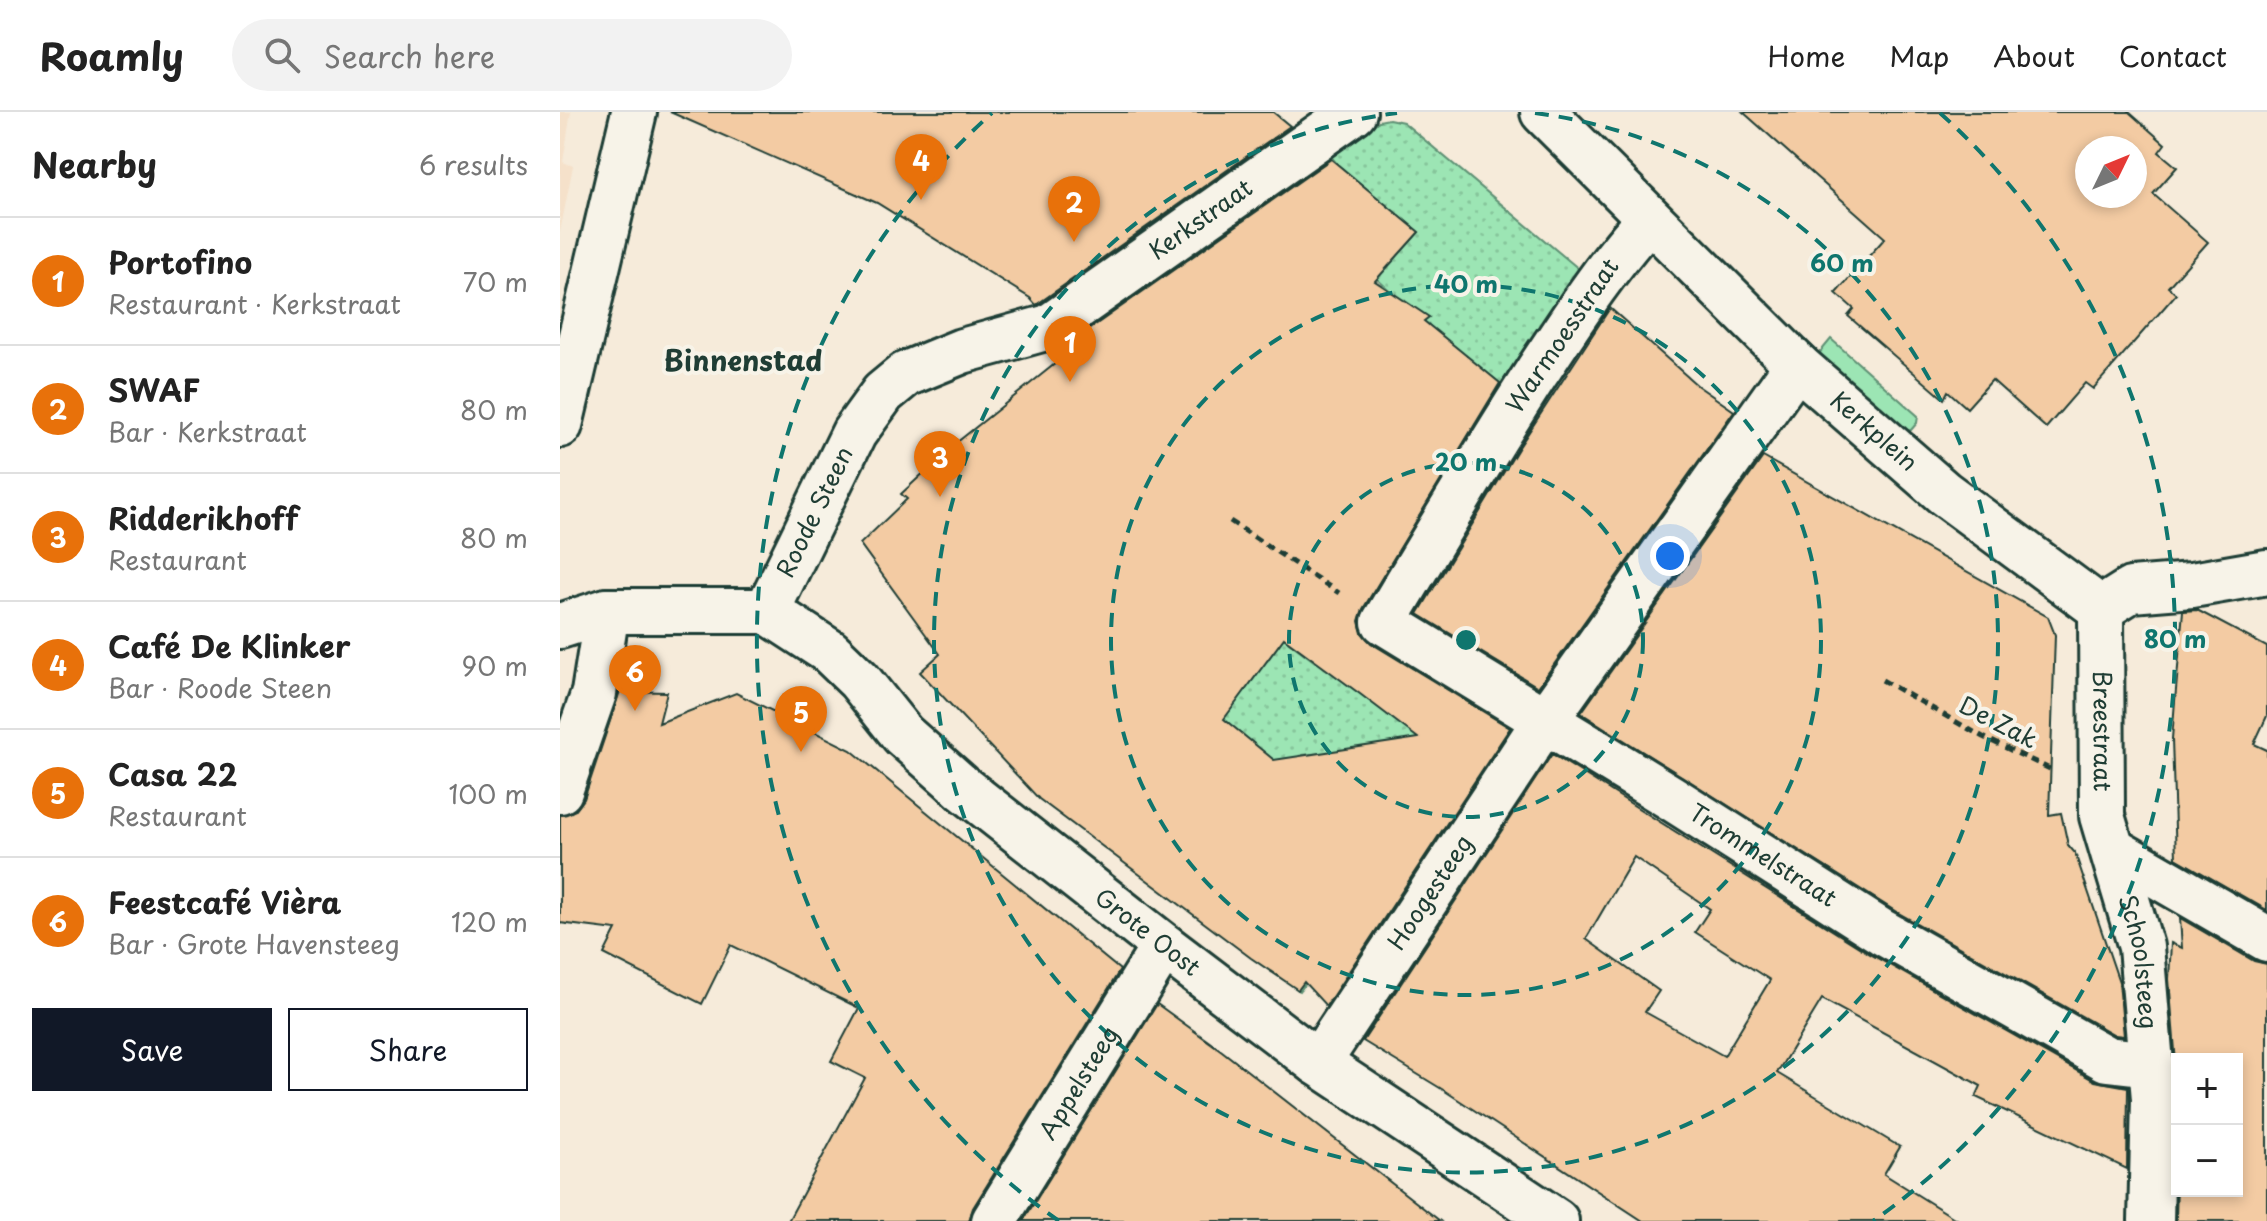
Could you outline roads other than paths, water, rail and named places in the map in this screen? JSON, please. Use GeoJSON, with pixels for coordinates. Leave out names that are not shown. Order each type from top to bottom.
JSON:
{"type":"FeatureCollection","features":[{"type":"Feature","properties":{"kind":"street","name":"Kerkstraat"},"geometry":{"type":"LineString","coordinates":[[1049,327],[1354,112]]}},
{"type":"Feature","properties":{"kind":"street","name":"Kerkplein"},"geometry":{"type":"LineString","coordinates":[[1543,112],[1797,365],[1944,493],[2101,609]]}},
{"type":"Feature","properties":{"kind":"street"},"geometry":{"type":"LineString","coordinates":[[560,425],[634,117]]}},
{"type":"Feature","properties":{"kind":"street","name":"Warmoesstraat"},"geometry":{"type":"LineString","coordinates":[[1384,622],[1476,466],[1590,292],[1649,219]]}},
{"type":"Feature","properties":{"kind":"street","name":"Roode Steen"},"geometry":{"type":"LineString","coordinates":[[767,611],[854,433],[883,393],[906,374],[962,351],[1049,327]]}},
{"type":"Feature","properties":{"kind":"street","name":"Hoogesteeg"},"geometry":{"type":"LineString","coordinates":[[1318,1063],[1544,722],[1797,365]]}},
{"type":"Feature","properties":{"kind":"street"},"geometry":{"type":"LineString","coordinates":[[2101,609],[2131,590],[2192,585],[2267,572]]}},
{"type":"Feature","properties":{"kind":"street","name":"Breestraat"},"geometry":{"type":"LineString","coordinates":[[2101,609],[2102,816],[2113,850]]}},
{"type":"Feature","properties":{"kind":"street"},"geometry":{"type":"LineString","coordinates":[[560,791],[594,693],[607,611]]}},
{"type":"Feature","properties":{"kind":"street"},"geometry":{"type":"LineString","coordinates":[[560,626],[607,611],[767,611]]}},
{"type":"Feature","properties":{"kind":"street","name":"Grote Oost"},"geometry":{"type":"LineString","coordinates":[[767,611],[830,652],[859,680],[903,735],[964,789],[1164,946],[1318,1063],[1556,1221]]}},
{"type":"Feature","properties":{"kind":"street","name":"Trommelstraat"},"geometry":{"type":"LineString","coordinates":[[1384,622],[1670,797],[1882,932],[2152,1082]]}},
{"type":"Feature","properties":{"kind":"street"},"geometry":{"type":"LineString","coordinates":[[2113,850],[2267,939]]}},
{"type":"Feature","properties":{"kind":"street","name":"Schoolsteeg"},"geometry":{"type":"LineString","coordinates":[[2113,850],[2141,947],[2152,1082],[2151,1221]]}},
{"type":"Feature","properties":{"kind":"street","name":"Appelsteeg"},"geometry":{"type":"LineString","coordinates":[[994,1221],[1164,946]]}},
{"type":"Feature","properties":{"kind":"place","name":"Café De Klinker"},"geometry":{"type":"Point","coordinates":[921,200]}},
{"type":"Feature","properties":{"kind":"place","name":"SWAF"},"geometry":{"type":"Point","coordinates":[1074,242]}},
{"type":"Feature","properties":{"kind":"place","name":"Portofino"},"geometry":{"type":"Point","coordinates":[1070,382]}},
{"type":"Feature","properties":{"kind":"place","name":"Ridderikhoff"},"geometry":{"type":"Point","coordinates":[940,497]}},
{"type":"Feature","properties":{"kind":"place","name":"Feestcafé Vièra"},"geometry":{"type":"Point","coordinates":[635,711]}},
{"type":"Feature","properties":{"kind":"place","name":"Casa 22"},"geometry":{"type":"Point","coordinates":[801,752]}},
{"type":"Feature","properties":{"kind":"district","name":"Binnenstad"},"geometry":{"type":"Point","coordinates":[743,361]}}]}
